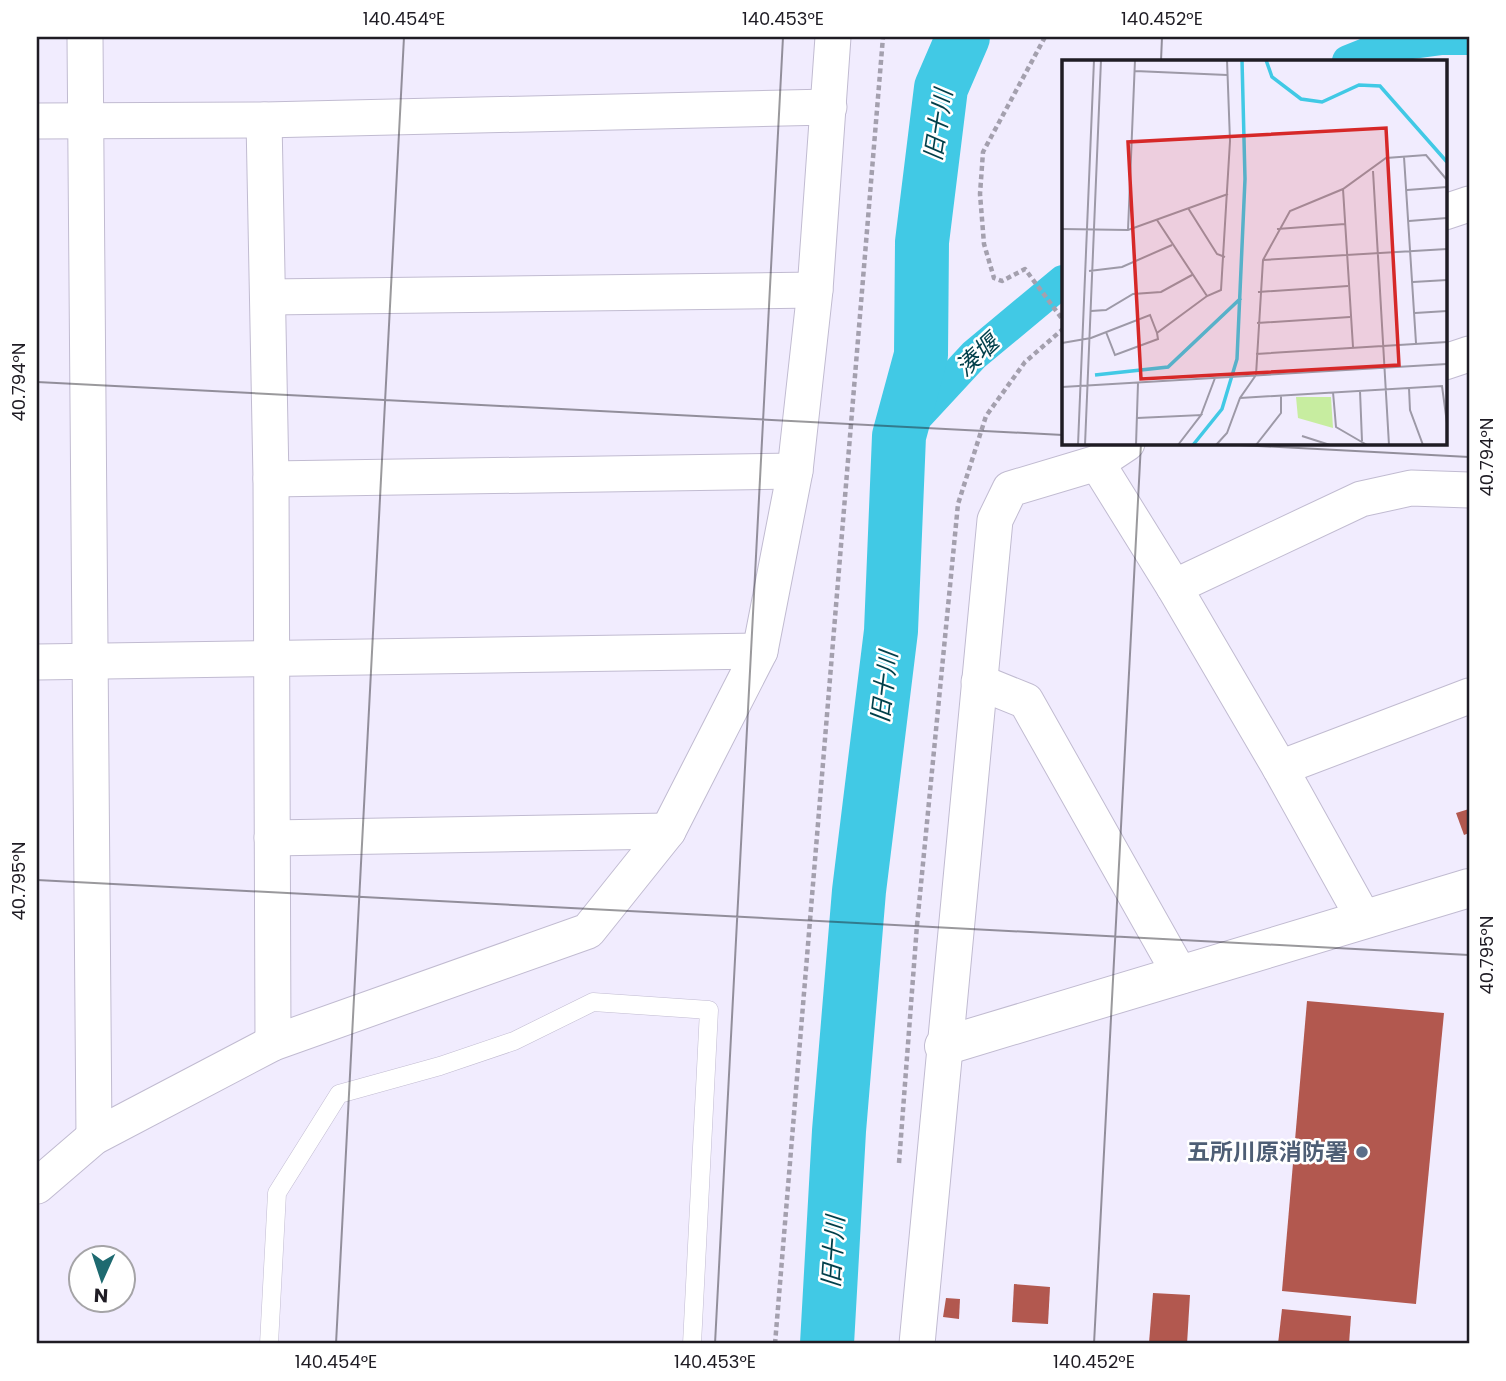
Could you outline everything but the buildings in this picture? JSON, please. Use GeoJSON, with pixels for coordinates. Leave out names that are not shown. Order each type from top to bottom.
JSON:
{"type":"FeatureCollection","features":[{"type":"Feature","properties":{"kind":"street"},"geometry":{"type":"LineString","coordinates":[[85,37],[94,1137]]}},
{"type":"Feature","properties":{"kind":"street"},"geometry":{"type":"LineString","coordinates":[[37,1186],[94,1137],[273,1043],[588,931],[668,831],[760,651],[795,471],[815,290],[833,37]]}},
{"type":"Feature","properties":{"kind":"street"},"geometry":{"type":"LineString","coordinates":[[37,121],[264,120],[829,107]]}},
{"type":"Feature","properties":{"kind":"street"},"geometry":{"type":"LineString","coordinates":[[264,120],[271,479],[273,1043]]}},
{"type":"Feature","properties":{"kind":"street"},"geometry":{"type":"LineString","coordinates":[[1446,212],[1469,204]]}},
{"type":"Feature","properties":{"kind":"street"},"geometry":{"type":"LineString","coordinates":[[268,297],[815,290]]}},
{"type":"Feature","properties":{"kind":"street"},"geometry":{"type":"LineString","coordinates":[[1446,362],[1469,354]]}},
{"type":"Feature","properties":{"kind":"street"},"geometry":{"type":"LineString","coordinates":[[917,1344],[995,520],[1010,489],[1097,463],[1125,444]]}},
{"type":"Feature","properties":{"kind":"street"},"geometry":{"type":"LineString","coordinates":[[1097,463],[1174,587],[1280,768],[1364,919]]}},
{"type":"Feature","properties":{"kind":"street"},"geometry":{"type":"LineString","coordinates":[[271,479],[795,471]]}},
{"type":"Feature","properties":{"kind":"street"},"geometry":{"type":"LineString","coordinates":[[1174,587],[1361,499],[1411,488],[1469,490]]}},
{"type":"Feature","properties":{"kind":"street"},"geometry":{"type":"LineString","coordinates":[[37,662],[760,651]]}},
{"type":"Feature","properties":{"kind":"street"},"geometry":{"type":"LineString","coordinates":[[979,682],[1026,701],[1181,976]]}},
{"type":"Feature","properties":{"kind":"street"},"geometry":{"type":"LineString","coordinates":[[1280,768],[1469,696]]}},
{"type":"Feature","properties":{"kind":"street"},"geometry":{"type":"LineString","coordinates":[[272,838],[668,831]]}},
{"type":"Feature","properties":{"kind":"street"},"geometry":{"type":"LineString","coordinates":[[944,1046],[1469,888]]}},
{"type":"Feature","properties":{"kind":"lane"},"geometry":{"type":"LineString","coordinates":[[269,1344],[277,1193],[339,1094],[440,1066],[514,1041],[593,1002],[709,1010],[692,1344]]}},
{"type":"Feature","properties":{"kind":"path"},"geometry":{"type":"LineString","coordinates":[[775,1344],[883,37]]}},
{"type":"Feature","properties":{"kind":"path"},"geometry":{"type":"LineString","coordinates":[[1045,37],[983,152],[980,194],[984,244],[994,278],[1002,281],[1025,269],[1062,319]]}},
{"type":"Feature","properties":{"kind":"waterway","name":"旧十川"},"geometry":{"type":"LineString","coordinates":[[827,1344],[839,1131],[859,891],[891,631],[899,436],[921,355],[922,242],[941,88],[963,37]]}},
{"type":"Feature","properties":{"kind":"waterway","name":"湊堰"},"geometry":{"type":"LineString","coordinates":[[1350,60],[1383,47],[1442,39],[1469,39]]}},
{"type":"Feature","properties":{"kind":"waterway","name":"湊堰"},"geometry":{"type":"LineString","coordinates":[[899,436],[974,355],[1062,282]]}},
{"type":"Feature","properties":{"kind":"place","name":"五所川原消防署"},"geometry":{"type":"Point","coordinates":[1362,1152]}}]}
